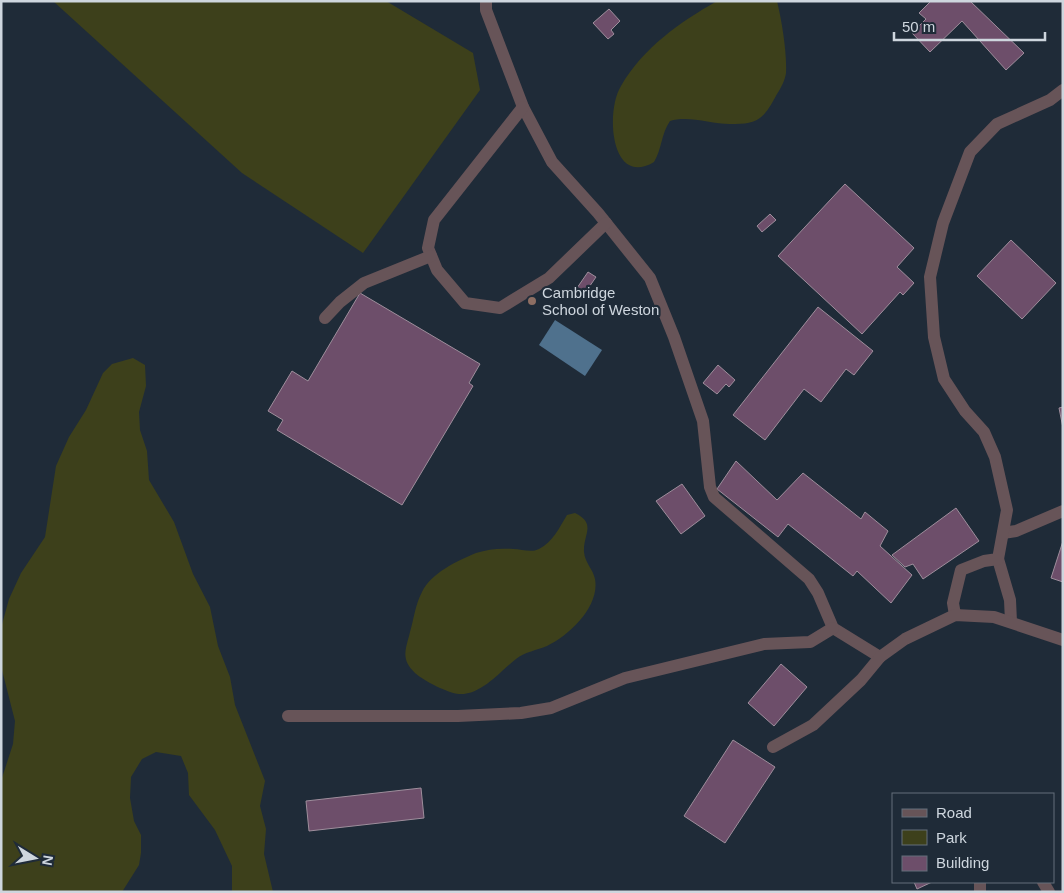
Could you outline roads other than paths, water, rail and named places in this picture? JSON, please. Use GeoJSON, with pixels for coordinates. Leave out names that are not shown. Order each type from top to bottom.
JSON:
{"type":"FeatureCollection","features":[{"type":"Feature","properties":{"kind":"street"},"geometry":{"type":"LineString","coordinates":[[486,1],[486,10],[522,107],[552,162],[606,223],[650,278],[674,337],[703,421],[710,488],[714,497],[809,579],[818,593],[833,628],[880,657]]}},
{"type":"Feature","properties":{"kind":"street"},"geometry":{"type":"LineString","coordinates":[[1010,622],[1010,600],[998,559],[1007,510],[995,457],[984,432],[965,411],[944,379],[934,337],[930,277],[943,223],[970,152],[997,124],[1050,100],[1063,90]]}},
{"type":"Feature","properties":{"kind":"street"},"geometry":{"type":"LineString","coordinates":[[522,107],[434,220],[428,248],[437,270],[465,303],[500,308],[549,278],[606,223]]}},
{"type":"Feature","properties":{"kind":"street"},"geometry":{"type":"LineString","coordinates":[[325,318],[340,302],[364,283],[431,256]]}},
{"type":"Feature","properties":{"kind":"street"},"geometry":{"type":"LineString","coordinates":[[1003,533],[1016,531],[1063,511]]}},
{"type":"Feature","properties":{"kind":"street"},"geometry":{"type":"LineString","coordinates":[[955,615],[953,603],[961,570],[984,561],[998,559]]}},
{"type":"Feature","properties":{"kind":"street"},"geometry":{"type":"LineString","coordinates":[[773,747],[812,725],[861,680],[880,657],[905,639],[955,615],[981,615],[1010,622],[1063,640]]}},
{"type":"Feature","properties":{"kind":"street"},"geometry":{"type":"LineString","coordinates":[[288,716],[458,716],[551,708],[625,678],[764,644],[810,642],[833,628]]}},
{"type":"Feature","properties":{"kind":"water"},"geometry":{"type":"Polygon","coordinates":[[[555,320],[602,350],[585,376],[539,345],[555,320]]]}},
{"type":"Feature","properties":{"kind":"place","name":"Cambridge School of Weston"},"geometry":{"type":"Point","coordinates":[532,301]}}]}
